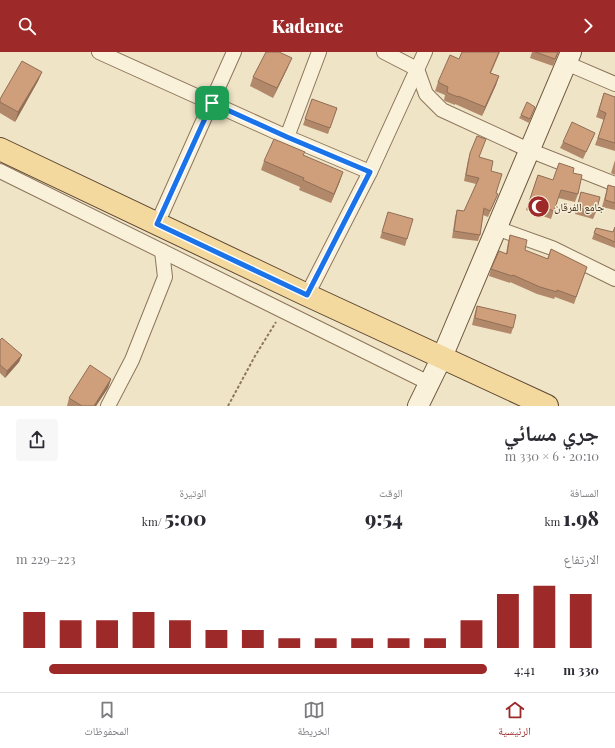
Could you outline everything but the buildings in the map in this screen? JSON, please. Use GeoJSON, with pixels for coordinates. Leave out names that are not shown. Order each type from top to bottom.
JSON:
{"type":"FeatureCollection","features":[{"type":"Feature","properties":{"kind":"main road"},"geometry":{"type":"LineString","coordinates":[[0,149],[307,295],[547,406]]}},
{"type":"Feature","properties":{"kind":"street"},"geometry":{"type":"LineString","coordinates":[[100,52],[287,137],[370,172]]}},
{"type":"Feature","properties":{"kind":"street"},"geometry":{"type":"LineString","coordinates":[[157,224],[234,52]]}},
{"type":"Feature","properties":{"kind":"street"},"geometry":{"type":"LineString","coordinates":[[287,137],[319,52]]}},
{"type":"Feature","properties":{"kind":"street"},"geometry":{"type":"LineString","coordinates":[[384,52],[417,68],[426,94],[442,110],[529,150],[615,184]]}},
{"type":"Feature","properties":{"kind":"street"},"geometry":{"type":"LineString","coordinates":[[307,295],[370,172],[425,52]]}},
{"type":"Feature","properties":{"kind":"street"},"geometry":{"type":"LineString","coordinates":[[418,406],[442,357],[569,58],[615,84]]}},
{"type":"Feature","properties":{"kind":"street"},"geometry":{"type":"LineString","coordinates":[[0,171],[429,383]]}},
{"type":"Feature","properties":{"kind":"street"},"geometry":{"type":"LineString","coordinates":[[496,228],[552,248],[615,279]]}},
{"type":"Feature","properties":{"kind":"street"},"geometry":{"type":"LineString","coordinates":[[108,406],[132,360],[165,277],[162,251]]}},
{"type":"Feature","properties":{"kind":"path"},"geometry":{"type":"LineString","coordinates":[[228,406],[255,356],[284,311]]}},
{"type":"Feature","properties":{"kind":"place","name":"جامع الفرقان"},"geometry":{"type":"Point","coordinates":[538,206]}},
{"type":"Feature","properties":{"kind":"route"},"geometry":{"type":"LineString","coordinates":[[212,103],[370,172],[307,295],[157,224],[212,103]]}}]}
